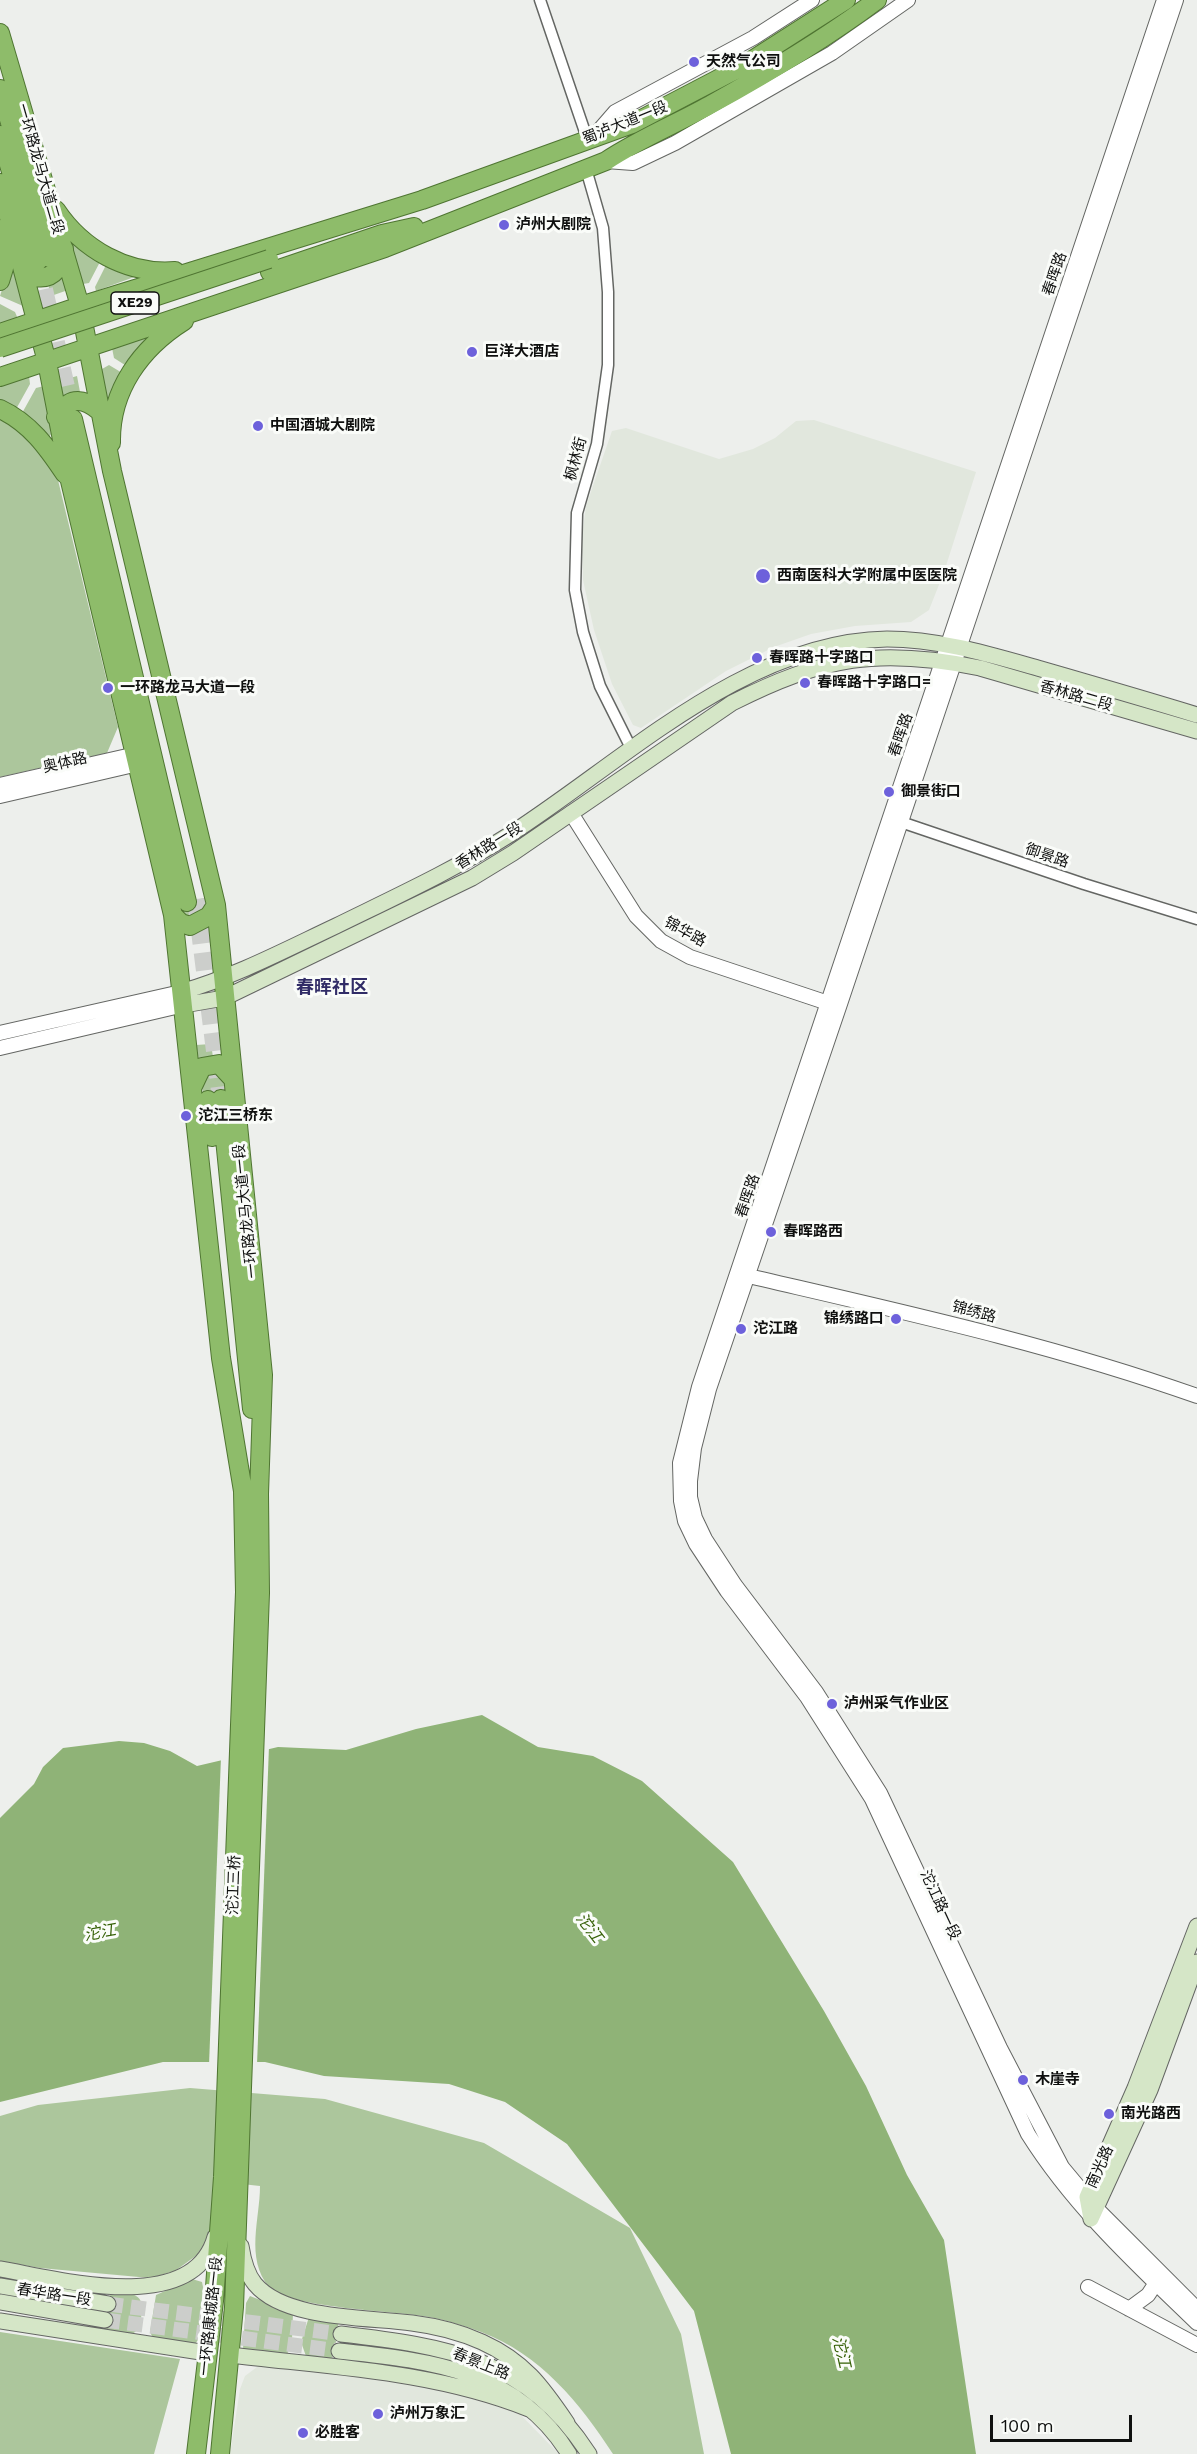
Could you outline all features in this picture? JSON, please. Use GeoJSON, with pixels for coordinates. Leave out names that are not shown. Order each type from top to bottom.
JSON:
{"type":"FeatureCollection","features":[{"type":"Feature","properties":{"kind":"highway","name":"蜀泸大道一段"},"geometry":{"type":"LineString","coordinates":[[422,200],[522,165],[591,136],[632,124],[707,86],[800,32],[846,0]]}},
{"type":"Feature","properties":{"kind":"highway","name":"蜀泸大道一段"},"geometry":{"type":"LineString","coordinates":[[467,215],[606,161],[635,142],[708,106],[777,66],[877,0]]}},
{"type":"Feature","properties":{"kind":"highway","name":"一环路龙马大道二段"},"geometry":{"type":"LineString","coordinates":[[0,33],[50,200],[36,320]]}},
{"type":"Feature","properties":{"kind":"highway"},"geometry":{"type":"LineString","coordinates":[[0,89],[43,258]]}},
{"type":"Feature","properties":{"kind":"highway"},"geometry":{"type":"LineString","coordinates":[[0,135],[43,258]]}},
{"type":"Feature","properties":{"kind":"highway","name":"一环路龙马大道二段"},"geometry":{"type":"LineString","coordinates":[[0,183],[43,258],[80,306]]}},
{"type":"Feature","properties":{"kind":"highway"},"geometry":{"type":"LineString","coordinates":[[0,183],[6,230],[4,268],[0,281]]}},
{"type":"Feature","properties":{"kind":"highway"},"geometry":{"type":"LineString","coordinates":[[50,200],[64,221],[97,252],[121,263],[160,273],[200,269]]}},
{"type":"Feature","properties":{"kind":"highway"},"geometry":{"type":"LineString","coordinates":[[0,333],[422,200]]}},
{"type":"Feature","properties":{"kind":"highway","name":"XE29"},"geometry":{"type":"LineString","coordinates":[[0,360],[269,266],[369,226],[422,200]]}},
{"type":"Feature","properties":{"kind":"highway"},"geometry":{"type":"LineString","coordinates":[[0,377],[385,248],[467,215]]}},
{"type":"Feature","properties":{"kind":"highway","name":"XE29"},"geometry":{"type":"LineString","coordinates":[[0,348],[269,266],[382,234],[467,215]]}},
{"type":"Feature","properties":{"kind":"highway","name":"一环路龙马大道一段"},"geometry":{"type":"LineString","coordinates":[[80,306],[88,348],[77,415],[70,481],[173,915],[222,1358],[251,1493]]}},
{"type":"Feature","properties":{"kind":"highway"},"geometry":{"type":"LineString","coordinates":[[112,471],[111,426],[125,380],[134,365],[161,338],[204,308]]}},
{"type":"Feature","properties":{"kind":"highway","name":"一环路龙马大道一段"},"geometry":{"type":"LineString","coordinates":[[36,320],[46,362],[112,471],[216,905],[262,1375],[251,1493],[252,1592]]}},
{"type":"Feature","properties":{"kind":"highway"},"geometry":{"type":"LineString","coordinates":[[0,409],[15,416],[34,432],[70,481]]}},
{"type":"Feature","properties":{"kind":"highway"},"geometry":{"type":"LineString","coordinates":[[77,415],[191,901]]}},
{"type":"Feature","properties":{"kind":"highway"},"geometry":{"type":"LineString","coordinates":[[173,915],[181,923],[190,926],[209,916],[216,905]]}},
{"type":"Feature","properties":{"kind":"highway"},"geometry":{"type":"LineString","coordinates":[[193,1086],[202,1067],[210,1064],[219,1064],[232,1078]]}},
{"type":"Feature","properties":{"kind":"highway"},"geometry":{"type":"LineString","coordinates":[[215,1100],[251,1493]]}},
{"type":"Feature","properties":{"kind":"highway","name":"沱江三桥"},"geometry":{"type":"LineString","coordinates":[[230,2177],[252,1592]]}},
{"type":"Feature","properties":{"kind":"highway","name":"一环路康城路一段"},"geometry":{"type":"LineString","coordinates":[[196,2454],[230,2177]]}},
{"type":"Feature","properties":{"kind":"highway","name":"一环路康城路一段"},"geometry":{"type":"LineString","coordinates":[[220,2454],[230,2355],[230,2177]]}},
{"type":"Feature","properties":{"kind":"main road","name":"香林路一段"},"geometry":{"type":"LineString","coordinates":[[223,989],[455,868],[512,833],[631,748],[740,681],[797,655],[840,644],[887,639],[955,646]]}},
{"type":"Feature","properties":{"kind":"main road","name":"香林路二段"},"geometry":{"type":"LineString","coordinates":[[955,646],[1197,715]]}},
{"type":"Feature","properties":{"kind":"main road","name":"香林路一段"},"geometry":{"type":"LineString","coordinates":[[183,999],[223,989],[472,878],[692,728],[732,703],[770,684],[846,660],[891,656],[949,662]]}},
{"type":"Feature","properties":{"kind":"main road","name":"香林路二段"},"geometry":{"type":"LineString","coordinates":[[949,662],[1197,731]]}},
{"type":"Feature","properties":{"kind":"main road","name":"南光路"},"geometry":{"type":"LineString","coordinates":[[1091,2208],[1134,2088],[1197,1926]]}},
{"type":"Feature","properties":{"kind":"main road","name":"南光路"},"geometry":{"type":"LineString","coordinates":[[1091,2208],[1150,2090],[1197,1962]]}},
{"type":"Feature","properties":{"kind":"main road"},"geometry":{"type":"LineString","coordinates":[[0,2269],[130,2286],[169,2283],[193,2271],[203,2262],[212,2247],[230,2177]]}},
{"type":"Feature","properties":{"kind":"main road"},"geometry":{"type":"LineString","coordinates":[[230,2177],[243,2259],[248,2274],[264,2292],[284,2304],[302,2309],[415,2323],[463,2334],[484,2343],[503,2353],[539,2381],[567,2423]]}},
{"type":"Feature","properties":{"kind":"main road","name":"春华路一段"},"geometry":{"type":"LineString","coordinates":[[0,2286],[108,2304]]}},
{"type":"Feature","properties":{"kind":"main road","name":"春华路一段"},"geometry":{"type":"LineString","coordinates":[[0,2302],[105,2320]]}},
{"type":"Feature","properties":{"kind":"main road"},"geometry":{"type":"LineString","coordinates":[[0,2321],[207,2353]]}},
{"type":"Feature","properties":{"kind":"main road","name":"春景上路"},"geometry":{"type":"LineString","coordinates":[[341,2334],[431,2346],[495,2366],[533,2390],[567,2423],[589,2454]]}},
{"type":"Feature","properties":{"kind":"main road","name":"春景上路"},"geometry":{"type":"LineString","coordinates":[[339,2351],[413,2359],[467,2373],[508,2391],[544,2422],[569,2454]]}},
{"type":"Feature","properties":{"kind":"main road"},"geometry":{"type":"LineString","coordinates":[[230,2355],[434,2380],[500,2397],[529,2409]]}},
{"type":"Feature","properties":{"kind":"street"},"geometry":{"type":"LineString","coordinates":[[540,0],[591,136],[615,112],[753,38],[812,0]]}},
{"type":"Feature","properties":{"kind":"street"},"geometry":{"type":"LineString","coordinates":[[606,161],[633,163],[675,143],[823,59],[908,0]]}},
{"type":"Feature","properties":{"kind":"street","name":"春晖路"},"geometry":{"type":"LineString","coordinates":[[955,646],[1164,0]]}},
{"type":"Feature","properties":{"kind":"street","name":"春晖路"},"geometry":{"type":"LineString","coordinates":[[685,1482],[680,1463],[690,1416],[743,1275],[895,820],[1176,0]]}},
{"type":"Feature","properties":{"kind":"street","name":"枫林街"},"geometry":{"type":"LineString","coordinates":[[586,169],[603,228],[608,291],[608,365],[597,444],[577,513],[575,590],[583,632],[600,686],[631,748]]}},
{"type":"Feature","properties":{"kind":"street","name":"奥体路"},"geometry":{"type":"LineString","coordinates":[[0,785],[137,759]]}},
{"type":"Feature","properties":{"kind":"street","name":"奥体路"},"geometry":{"type":"LineString","coordinates":[[0,796],[137,759]]}},
{"type":"Feature","properties":{"kind":"street","name":"锦华路"},"geometry":{"type":"LineString","coordinates":[[573,811],[636,916],[661,941],[690,957],[835,1003]]}},
{"type":"Feature","properties":{"kind":"street","name":"御景路"},"geometry":{"type":"LineString","coordinates":[[895,820],[1084,884],[1197,919]]}},
{"type":"Feature","properties":{"kind":"street","name":"香林路一段"},"geometry":{"type":"LineString","coordinates":[[0,1033],[183,999]]}},
{"type":"Feature","properties":{"kind":"street","name":"香林路一段"},"geometry":{"type":"LineString","coordinates":[[0,1048],[183,999]]}},
{"type":"Feature","properties":{"kind":"street","name":"锦绣路"},"geometry":{"type":"LineString","coordinates":[[743,1275],[1004,1336],[1141,1376],[1197,1396]]}},
{"type":"Feature","properties":{"kind":"street","name":"沱江路一段"},"geometry":{"type":"LineString","coordinates":[[685,1482],[695,1518],[705,1539],[735,1585],[816,1692],[880,1793],[1039,2128],[1062,2168],[1091,2208],[1156,2283],[1197,2323]]}},
{"type":"Feature","properties":{"kind":"street","name":"沱江路一段"},"geometry":{"type":"LineString","coordinates":[[685,1482],[685,1521],[696,1544],[727,1591],[807,1697],[872,1799],[1028,2134],[1053,2174],[1197,2309]]}},
{"type":"Feature","properties":{"kind":"street"},"geometry":{"type":"LineString","coordinates":[[1129,2309],[1148,2295],[1156,2283]]}},
{"type":"Feature","properties":{"kind":"street"},"geometry":{"type":"LineString","coordinates":[[1088,2287],[1197,2345]]}},
{"type":"Feature","properties":{"kind":"shaded area"},"geometry":{"type":"Polygon","coordinates":[[[71,237],[101,260],[89,283],[83,284],[69,242],[71,237]]]}},
{"type":"Feature","properties":{"kind":"shaded area"},"geometry":{"type":"Polygon","coordinates":[[[11,261],[25,305],[23,306],[0,296],[11,261]]]}},
{"type":"Feature","properties":{"kind":"shaded area"},"geometry":{"type":"Polygon","coordinates":[[[107,263],[137,276],[96,291],[95,287],[107,263]]]}},
{"type":"Feature","properties":{"kind":"shaded area"},"geometry":{"type":"Polygon","coordinates":[[[63,274],[68,290],[51,296],[48,284],[63,274]]]}},
{"type":"Feature","properties":{"kind":"shaded area"},"geometry":{"type":"Polygon","coordinates":[[[0,304],[15,312],[18,319],[0,325],[0,304]]]}},
{"type":"Feature","properties":{"kind":"shaded area"},"geometry":{"type":"Polygon","coordinates":[[[149,338],[128,367],[114,358],[112,348],[149,338]]]}},
{"type":"Feature","properties":{"kind":"shaded area"},"geometry":{"type":"Polygon","coordinates":[[[109,365],[124,374],[113,400],[106,403],[102,369],[109,365]]]}},
{"type":"Feature","properties":{"kind":"shaded area"},"geometry":{"type":"Polygon","coordinates":[[[29,376],[30,384],[15,411],[0,403],[0,386],[29,376]]]}},
{"type":"Feature","properties":{"kind":"shaded area"},"geometry":{"type":"Polygon","coordinates":[[[77,376],[80,392],[64,400],[57,382],[77,376]]]}},
{"type":"Feature","properties":{"kind":"shaded area"},"geometry":{"type":"Polygon","coordinates":[[[44,386],[51,434],[48,439],[21,415],[36,388],[44,386]]]}},
{"type":"Feature","properties":{"kind":"shaded area"},"geometry":{"type":"Polygon","coordinates":[[[0,416],[36,444],[57,476],[118,727],[107,753],[0,777],[0,416]]]}},
{"type":"Feature","properties":{"kind":"shaded area","name":"西南医科大学附属中医医院"},"geometry":{"type":"Polygon","coordinates":[[[814,420],[976,472],[944,572],[929,610],[911,622],[855,626],[811,634],[774,647],[726,671],[641,728],[633,725],[612,684],[594,630],[583,580],[582,537],[586,506],[612,431],[626,428],[719,459],[753,449],[775,438],[796,421],[814,420]]]}},
{"type":"Feature","properties":{"kind":"shaded area"},"geometry":{"type":"Polygon","coordinates":[[[204,898],[205,910],[196,918],[182,915],[178,905],[204,898]]]}},
{"type":"Feature","properties":{"kind":"shaded area"},"geometry":{"type":"Polygon","coordinates":[[[211,1044],[213,1057],[199,1061],[196,1045],[211,1044]]]}},
{"type":"Feature","properties":{"kind":"shaded area"},"geometry":{"type":"Polygon","coordinates":[[[210,1071],[224,1077],[228,1098],[203,1098],[202,1083],[210,1071]]]}},
{"type":"Feature","properties":{"kind":"shaded area"},"geometry":{"type":"Polygon","coordinates":[[[190,2088],[325,2099],[484,2143],[630,2228],[681,2334],[704,2454],[613,2454],[587,2417],[557,2382],[522,2353],[481,2332],[429,2317],[344,2308],[297,2300],[280,2294],[269,2287],[257,2264],[256,2238],[260,2186],[214,2181],[210,2236],[197,2255],[175,2271],[150,2278],[40,2268],[0,2261],[0,2116],[38,2105],[190,2088]]]}},
{"type":"Feature","properties":{"kind":"shaded area"},"geometry":{"type":"Polygon","coordinates":[[[192,2279],[202,2282],[203,2287],[198,2340],[195,2344],[153,2338],[150,2332],[156,2295],[192,2279]]]}},
{"type":"Feature","properties":{"kind":"shaded area"},"geometry":{"type":"Polygon","coordinates":[[[111,2290],[130,2293],[140,2299],[142,2310],[139,2329],[131,2335],[104,2333],[111,2290]]]}},
{"type":"Feature","properties":{"kind":"shaded area"},"geometry":{"type":"Polygon","coordinates":[[[250,2296],[293,2313],[292,2340],[287,2355],[243,2349],[246,2303],[250,2296]]]}},
{"type":"Feature","properties":{"kind":"shaded area"},"geometry":{"type":"Polygon","coordinates":[[[309,2317],[339,2319],[333,2363],[307,2359],[301,2342],[309,2317]]]}},
{"type":"Feature","properties":{"kind":"shaded area"},"geometry":{"type":"Polygon","coordinates":[[[0,2332],[180,2359],[154,2454],[0,2454],[0,2332]]]}},
{"type":"Feature","properties":{"kind":"shaded area","name":"泸州万象汇"},"geometry":{"type":"Polygon","coordinates":[[[261,2364],[412,2382],[511,2405],[559,2454],[230,2454],[240,2389],[245,2376],[261,2364]]]}},
{"type":"Feature","properties":{"kind":"water","name":"沱江"},"geometry":{"type":"Polygon","coordinates":[[[482,1715],[538,1747],[593,1756],[642,1781],[733,1862],[824,2011],[866,2086],[907,2175],[944,2240],[976,2454],[731,2454],[694,2311],[567,2144],[505,2102],[449,2084],[324,2076],[265,2062],[163,2062],[0,2102],[0,1818],[34,1784],[43,1767],[63,1748],[119,1741],[144,1743],[170,1751],[197,1766],[278,1747],[346,1750],[416,1729],[482,1715]]]}},
{"type":"Feature","properties":{"kind":"pier"},"geometry":{"type":"Polygon","coordinates":[[[269,1746],[257,2065],[209,2065],[221,1757],[269,1746]]]}},
{"type":"Feature","properties":{"kind":"tunnel"},"geometry":{"type":"LineString","coordinates":[[38,263],[73,418]]}},
{"type":"Feature","properties":{"kind":"tunnel"},"geometry":{"type":"LineString","coordinates":[[196,899],[221,1099]]}},
{"type":"Feature","properties":{"kind":"tunnel"},"geometry":{"type":"LineString","coordinates":[[108,2304],[341,2334]]}},
{"type":"Feature","properties":{"kind":"tunnel"},"geometry":{"type":"LineString","coordinates":[[105,2320],[339,2351]]}},
{"type":"Feature","properties":{"kind":"place","name":"天然气公司"},"geometry":{"type":"Point","coordinates":[694,62]}},
{"type":"Feature","properties":{"kind":"place","name":"泸州大剧院"},"geometry":{"type":"Point","coordinates":[504,225]}},
{"type":"Feature","properties":{"kind":"place","name":"巨洋大酒店"},"geometry":{"type":"Point","coordinates":[472,352]}},
{"type":"Feature","properties":{"kind":"place","name":"中国酒城大剧院"},"geometry":{"type":"Point","coordinates":[258,426]}},
{"type":"Feature","properties":{"kind":"place","name":"西南医科大学附属中医医院"},"geometry":{"type":"Point","coordinates":[763,576]}},
{"type":"Feature","properties":{"kind":"place","name":"春晖路十字路口"},"geometry":{"type":"Point","coordinates":[757,658]}},
{"type":"Feature","properties":{"kind":"place","name":"春晖路十字路口="},"geometry":{"type":"Point","coordinates":[805,683]}},
{"type":"Feature","properties":{"kind":"place","name":"一环路龙马大道一段"},"geometry":{"type":"Point","coordinates":[108,688]}},
{"type":"Feature","properties":{"kind":"place","name":"御景街口"},"geometry":{"type":"Point","coordinates":[889,792]}},
{"type":"Feature","properties":{"kind":"place","name":"沱江三桥东"},"geometry":{"type":"Point","coordinates":[186,1116]}},
{"type":"Feature","properties":{"kind":"place","name":"春晖路西"},"geometry":{"type":"Point","coordinates":[771,1232]}},
{"type":"Feature","properties":{"kind":"place","name":"锦绣路口"},"geometry":{"type":"Point","coordinates":[896,1319]}},
{"type":"Feature","properties":{"kind":"place","name":"沱江路"},"geometry":{"type":"Point","coordinates":[741,1329]}},
{"type":"Feature","properties":{"kind":"place","name":"泸州采气作业区"},"geometry":{"type":"Point","coordinates":[832,1704]}},
{"type":"Feature","properties":{"kind":"place","name":"木崖寺"},"geometry":{"type":"Point","coordinates":[1023,2080]}},
{"type":"Feature","properties":{"kind":"place","name":"南光路西"},"geometry":{"type":"Point","coordinates":[1109,2114]}},
{"type":"Feature","properties":{"kind":"place","name":"泸州万象汇"},"geometry":{"type":"Point","coordinates":[378,2414]}},
{"type":"Feature","properties":{"kind":"place","name":"必胜客"},"geometry":{"type":"Point","coordinates":[303,2433]}},
{"type":"Feature","properties":{"kind":"district","name":"春晖社区"},"geometry":{"type":"Point","coordinates":[332,988]}}]}
